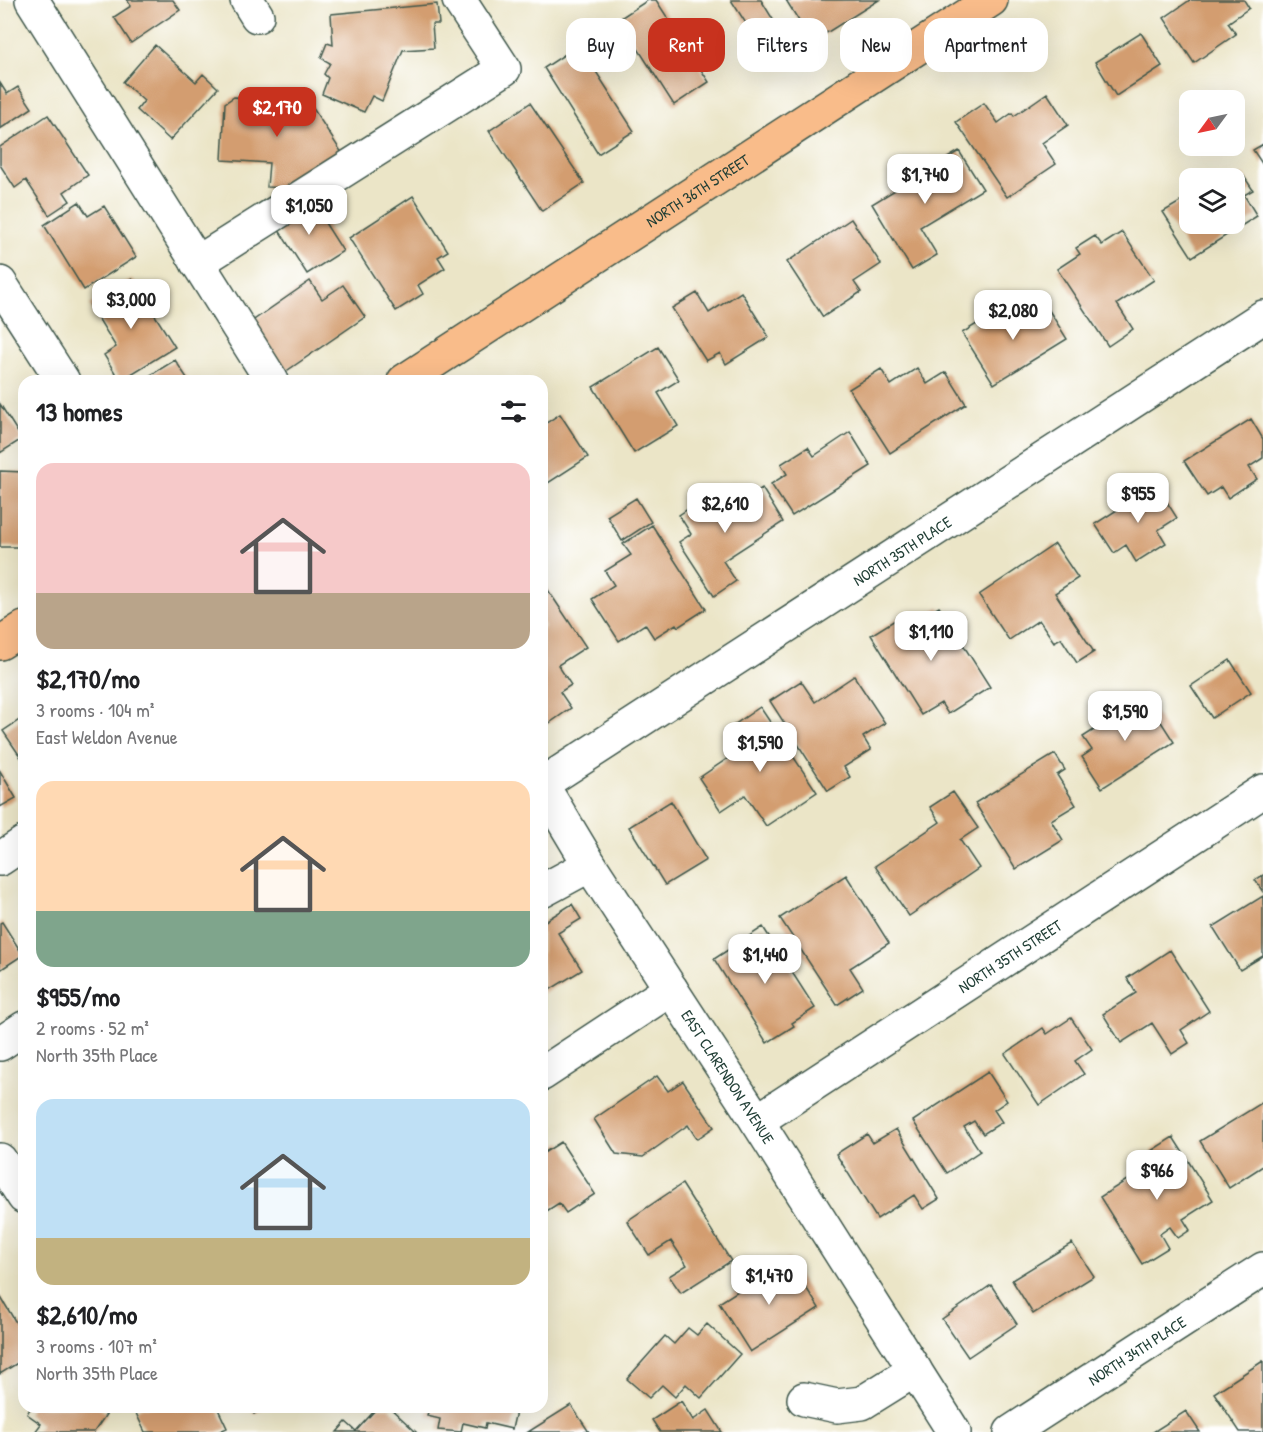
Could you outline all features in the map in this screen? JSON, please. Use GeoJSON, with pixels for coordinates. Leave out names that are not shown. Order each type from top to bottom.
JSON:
{"type":"FeatureCollection","features":[{"type":"Feature","properties":{"kind":"main road","name":"NORTH 36TH STREET"},"geometry":{"type":"LineString","coordinates":[[413,375],[991,0]]}},
{"type":"Feature","properties":{"kind":"street"},"geometry":{"type":"LineString","coordinates":[[32,0],[268,375]]}},
{"type":"Feature","properties":{"kind":"street"},"geometry":{"type":"LineString","coordinates":[[197,263],[504,69],[459,0]]}},
{"type":"Feature","properties":{"kind":"street"},"geometry":{"type":"LineString","coordinates":[[0,283],[59,375]]}},
{"type":"Feature","properties":{"kind":"street","name":"NORTH 35TH PLACE"},"geometry":{"type":"LineString","coordinates":[[548,781],[1263,316]]}},
{"type":"Feature","properties":{"kind":"street","name":"NORTH 35TH STREET"},"geometry":{"type":"LineString","coordinates":[[757,1121],[1263,791]]}},
{"type":"Feature","properties":{"kind":"street","name":"EAST CLARENDON AVENUE"},"geometry":{"type":"LineString","coordinates":[[548,795],[590,865],[757,1121],[954,1432]]}},
{"type":"Feature","properties":{"kind":"street"},"geometry":{"type":"LineString","coordinates":[[0,859],[18,847]]}},
{"type":"Feature","properties":{"kind":"street"},"geometry":{"type":"LineString","coordinates":[[548,888],[590,865]]}},
{"type":"Feature","properties":{"kind":"street"},"geometry":{"type":"LineString","coordinates":[[548,1070],[671,990]]}},
{"type":"Feature","properties":{"kind":"street"},"geometry":{"type":"LineString","coordinates":[[0,1044],[18,1032]]}},
{"type":"Feature","properties":{"kind":"street"},"geometry":{"type":"LineString","coordinates":[[0,1160],[18,1188]]}},
{"type":"Feature","properties":{"kind":"street","name":"NORTH 34TH PLACE"},"geometry":{"type":"LineString","coordinates":[[1011,1432],[1263,1269]]}},
{"type":"Feature","properties":{"kind":"street"},"geometry":{"type":"LineString","coordinates":[[804,1399],[837,1406],[862,1403],[915,1370]]}},
{"type":"Feature","properties":{"kind":"building"},"geometry":{"type":"Polygon","coordinates":[[[127,0],[173,0],[180,10],[131,43],[114,17],[131,6],[127,0]]]}},
{"type":"Feature","properties":{"kind":"building"},"geometry":{"type":"Polygon","coordinates":[[[648,0],[656,0],[668,18],[648,18],[648,64],[636,46],[636,18],[621,18],[648,0]]]}},
{"type":"Feature","properties":{"kind":"building"},"geometry":{"type":"Polygon","coordinates":[[[731,0],[761,0],[772,18],[743,18],[731,0]]]}},
{"type":"Feature","properties":{"kind":"building"},"geometry":{"type":"Polygon","coordinates":[[[786,0],[879,0],[850,18],[840,18],[840,24],[828,32],[828,18],[797,18],[786,0]]]}},
{"type":"Feature","properties":{"kind":"building"},"geometry":{"type":"Polygon","coordinates":[[[1190,0],[1244,0],[1249,8],[1228,23],[1236,34],[1194,63],[1164,18],[1190,0]]]}},
{"type":"Feature","properties":{"kind":"building"},"geometry":{"type":"Polygon","coordinates":[[[437,4],[439,24],[432,24],[434,48],[403,50],[382,101],[372,96],[364,112],[322,94],[328,78],[324,74],[330,63],[321,58],[327,43],[333,45],[331,14],[437,4]]]}},
{"type":"Feature","properties":{"kind":"building"},"geometry":{"type":"Polygon","coordinates":[[[1141,33],[1162,66],[1116,96],[1095,62],[1141,33]]]}},
{"type":"Feature","properties":{"kind":"building"},"geometry":{"type":"Polygon","coordinates":[[[155,45],[196,82],[203,74],[218,88],[170,140],[137,110],[144,101],[123,82],[155,45]]]}},
{"type":"Feature","properties":{"kind":"building"},"geometry":{"type":"Polygon","coordinates":[[[566,54],[566,72],[596,72],[634,131],[598,154],[544,68],[566,54]]]}},
{"type":"Feature","properties":{"kind":"building"},"geometry":{"type":"Polygon","coordinates":[[[653,72],[703,72],[709,82],[674,105],[653,72]]]}},
{"type":"Feature","properties":{"kind":"building"},"geometry":{"type":"Polygon","coordinates":[[[0,83],[7,94],[18,87],[32,108],[0,129],[0,83]]]}},
{"type":"Feature","properties":{"kind":"building"},"geometry":{"type":"Polygon","coordinates":[[[1047,93],[1068,125],[1042,143],[1056,164],[1007,197],[956,122],[984,103],[998,123],[1012,113],[1014,116],[1047,93]]]}},
{"type":"Feature","properties":{"kind":"building"},"geometry":{"type":"Polygon","coordinates":[[[305,96],[342,153],[288,188],[267,187],[269,163],[222,160],[225,103],[234,97],[275,100],[283,111],[305,96]]]}},
{"type":"Feature","properties":{"kind":"building"},"geometry":{"type":"Polygon","coordinates":[[[530,103],[584,183],[542,211],[489,131],[530,103]]]}},
{"type":"Feature","properties":{"kind":"building"},"geometry":{"type":"Polygon","coordinates":[[[48,115],[88,175],[64,192],[70,201],[49,215],[26,180],[15,188],[0,165],[0,147],[48,115]]]}},
{"type":"Feature","properties":{"kind":"building"},"geometry":{"type":"Polygon","coordinates":[[[1263,144],[1263,165],[1253,150],[1263,144]]]}},
{"type":"Feature","properties":{"kind":"building"},"geometry":{"type":"Polygon","coordinates":[[[959,151],[983,189],[920,227],[937,255],[912,270],[872,204],[959,151]]]}},
{"type":"Feature","properties":{"kind":"building"},"geometry":{"type":"Polygon","coordinates":[[[1245,178],[1253,190],[1245,194],[1245,178]]]}},
{"type":"Feature","properties":{"kind":"building"},"geometry":{"type":"Polygon","coordinates":[[[413,196],[448,251],[438,257],[445,268],[418,285],[423,294],[396,311],[349,238],[413,196]]]}},
{"type":"Feature","properties":{"kind":"building"},"geometry":{"type":"Polygon","coordinates":[[[317,197],[325,212],[320,215],[343,251],[307,274],[275,224],[317,197]]]}},
{"type":"Feature","properties":{"kind":"building"},"geometry":{"type":"Polygon","coordinates":[[[1245,197],[1257,216],[1245,224],[1245,197]]]}},
{"type":"Feature","properties":{"kind":"building"},"geometry":{"type":"Polygon","coordinates":[[[79,202],[88,216],[104,206],[136,257],[84,290],[44,225],[79,202]]]}},
{"type":"Feature","properties":{"kind":"building"},"geometry":{"type":"Polygon","coordinates":[[[1179,203],[1179,234],[1228,234],[1192,257],[1163,212],[1179,203]]]}},
{"type":"Feature","properties":{"kind":"building"},"geometry":{"type":"Polygon","coordinates":[[[851,219],[881,264],[854,282],[861,292],[823,317],[787,262],[851,219]]]}},
{"type":"Feature","properties":{"kind":"building"},"geometry":{"type":"Polygon","coordinates":[[[1122,232],[1154,280],[1117,304],[1133,329],[1108,346],[1057,269],[1080,254],[1076,248],[1095,236],[1102,245],[1122,232]]]}},
{"type":"Feature","properties":{"kind":"building"},"geometry":{"type":"Polygon","coordinates":[[[132,279],[175,347],[130,375],[116,375],[104,355],[116,347],[90,305],[132,279]]]}},
{"type":"Feature","properties":{"kind":"building"},"geometry":{"type":"Polygon","coordinates":[[[310,281],[322,299],[343,285],[365,317],[285,372],[251,322],[310,281]]]}},
{"type":"Feature","properties":{"kind":"building"},"geometry":{"type":"Polygon","coordinates":[[[741,292],[769,337],[726,364],[720,353],[706,361],[672,308],[697,293],[709,313],[741,292]]]}},
{"type":"Feature","properties":{"kind":"building"},"geometry":{"type":"Polygon","coordinates":[[[1045,304],[1067,339],[994,384],[962,333],[1006,306],[1016,323],[1045,304]]]}},
{"type":"Feature","properties":{"kind":"building"},"geometry":{"type":"Polygon","coordinates":[[[658,347],[679,380],[658,393],[678,426],[634,453],[593,387],[658,347]]]}},
{"type":"Feature","properties":{"kind":"building"},"geometry":{"type":"Polygon","coordinates":[[[175,360],[185,375],[151,375],[175,360]]]}},
{"type":"Feature","properties":{"kind":"building"},"geometry":{"type":"Polygon","coordinates":[[[917,368],[927,384],[946,372],[966,404],[890,453],[849,389],[881,369],[891,385],[917,368]]]}},
{"type":"Feature","properties":{"kind":"building"},"geometry":{"type":"Polygon","coordinates":[[[0,404],[18,433],[18,442],[0,453],[0,404]]]}},
{"type":"Feature","properties":{"kind":"building"},"geometry":{"type":"Polygon","coordinates":[[[560,414],[588,457],[548,483],[548,422],[560,414]]]}},
{"type":"Feature","properties":{"kind":"building"},"geometry":{"type":"Polygon","coordinates":[[[1251,419],[1263,439],[1263,458],[1249,467],[1257,479],[1228,498],[1221,487],[1207,496],[1184,461],[1251,419]]]}},
{"type":"Feature","properties":{"kind":"building"},"geometry":{"type":"Polygon","coordinates":[[[850,432],[871,466],[792,516],[771,484],[787,474],[781,464],[808,447],[814,456],[850,432]]]}},
{"type":"Feature","properties":{"kind":"building"},"geometry":{"type":"Polygon","coordinates":[[[0,471],[18,472],[18,547],[0,547],[0,471]]]}},
{"type":"Feature","properties":{"kind":"building"},"geometry":{"type":"Polygon","coordinates":[[[1156,485],[1177,518],[1158,530],[1166,543],[1136,562],[1126,545],[1114,553],[1095,524],[1156,485]]]}},
{"type":"Feature","properties":{"kind":"building"},"geometry":{"type":"Polygon","coordinates":[[[762,488],[783,522],[723,561],[736,581],[714,596],[679,542],[691,534],[679,515],[715,491],[728,510],[762,488]]]}},
{"type":"Feature","properties":{"kind":"building"},"geometry":{"type":"Polygon","coordinates":[[[636,498],[651,522],[622,541],[607,516],[636,498]]]}},
{"type":"Feature","properties":{"kind":"building"},"geometry":{"type":"Polygon","coordinates":[[[652,525],[706,609],[678,627],[676,624],[654,638],[645,624],[619,641],[592,599],[614,585],[605,571],[631,555],[623,544],[652,525]]]}},
{"type":"Feature","properties":{"kind":"building"},"geometry":{"type":"Polygon","coordinates":[[[1055,544],[1078,578],[1055,593],[1094,652],[1077,663],[1061,638],[1054,642],[1039,620],[1009,640],[979,595],[1055,544]]]}},
{"type":"Feature","properties":{"kind":"building"},"geometry":{"type":"Polygon","coordinates":[[[548,590],[586,647],[558,665],[571,685],[560,692],[571,708],[548,724],[548,590]]]}},
{"type":"Feature","properties":{"kind":"building"},"geometry":{"type":"Polygon","coordinates":[[[939,607],[990,687],[948,714],[941,703],[921,715],[871,635],[903,615],[910,625],[939,607]]]}},
{"type":"Feature","properties":{"kind":"building"},"geometry":{"type":"Polygon","coordinates":[[[1230,660],[1251,692],[1212,718],[1191,686],[1230,660]]]}},
{"type":"Feature","properties":{"kind":"building"},"geometry":{"type":"Polygon","coordinates":[[[854,676],[885,723],[863,737],[871,750],[844,767],[850,777],[828,791],[770,701],[801,681],[815,702],[854,676]]]}},
{"type":"Feature","properties":{"kind":"building"},"geometry":{"type":"Polygon","coordinates":[[[1145,697],[1174,742],[1102,788],[1082,757],[1092,750],[1083,737],[1145,697]]]}},
{"type":"Feature","properties":{"kind":"building"},"geometry":{"type":"Polygon","coordinates":[[[760,707],[817,792],[766,826],[745,795],[721,811],[699,778],[747,745],[734,725],[760,707]]]}},
{"type":"Feature","properties":{"kind":"building"},"geometry":{"type":"Polygon","coordinates":[[[18,721],[18,753],[3,731],[18,721]]]}},
{"type":"Feature","properties":{"kind":"building"},"geometry":{"type":"Polygon","coordinates":[[[1055,754],[1065,770],[1057,775],[1076,805],[1051,820],[1063,840],[1016,869],[975,803],[1055,754]]]}},
{"type":"Feature","properties":{"kind":"building"},"geometry":{"type":"Polygon","coordinates":[[[0,771],[16,798],[0,807],[0,771]]]}},
{"type":"Feature","properties":{"kind":"building"},"geometry":{"type":"Polygon","coordinates":[[[953,792],[978,828],[960,840],[979,868],[909,916],[875,866],[940,822],[930,807],[953,792]]]}},
{"type":"Feature","properties":{"kind":"building"},"geometry":{"type":"Polygon","coordinates":[[[671,801],[706,860],[665,885],[629,827],[671,801]]]}},
{"type":"Feature","properties":{"kind":"building"},"geometry":{"type":"Polygon","coordinates":[[[846,875],[889,943],[850,968],[863,988],[837,1005],[780,918],[846,875]]]}},
{"type":"Feature","properties":{"kind":"building"},"geometry":{"type":"Polygon","coordinates":[[[1263,875],[1263,892],[1255,880],[1263,875]]]}},
{"type":"Feature","properties":{"kind":"building"},"geometry":{"type":"Polygon","coordinates":[[[1263,896],[1263,956],[1240,970],[1213,927],[1263,896]]]}},
{"type":"Feature","properties":{"kind":"building"},"geometry":{"type":"Polygon","coordinates":[[[572,904],[581,919],[558,933],[582,970],[548,991],[548,919],[572,904]]]}},
{"type":"Feature","properties":{"kind":"building"},"geometry":{"type":"Polygon","coordinates":[[[2,922],[18,947],[18,958],[0,970],[0,923],[2,922]]]}},
{"type":"Feature","properties":{"kind":"building"},"geometry":{"type":"Polygon","coordinates":[[[763,927],[815,1008],[792,1023],[794,1026],[767,1043],[714,959],[763,927]]]}},
{"type":"Feature","properties":{"kind":"building"},"geometry":{"type":"Polygon","coordinates":[[[1170,950],[1209,1011],[1181,1030],[1189,1043],[1172,1054],[1152,1023],[1121,1043],[1103,1014],[1136,993],[1127,978],[1170,950]]]}},
{"type":"Feature","properties":{"kind":"building"},"geometry":{"type":"Polygon","coordinates":[[[1071,1018],[1092,1049],[1075,1061],[1084,1074],[1039,1105],[1005,1054],[1043,1028],[1047,1034],[1071,1018]]]}},
{"type":"Feature","properties":{"kind":"building"},"geometry":{"type":"Polygon","coordinates":[[[988,1072],[1007,1101],[994,1110],[1002,1122],[983,1134],[974,1121],[964,1127],[980,1151],[947,1173],[913,1121],[988,1072]]]}},
{"type":"Feature","properties":{"kind":"building"},"geometry":{"type":"Polygon","coordinates":[[[657,1076],[668,1091],[683,1081],[714,1127],[697,1139],[688,1125],[643,1157],[616,1154],[594,1119],[657,1076]]]}},
{"type":"Feature","properties":{"kind":"building"},"geometry":{"type":"Polygon","coordinates":[[[1263,1102],[1263,1166],[1229,1188],[1200,1141],[1263,1102]]]}},
{"type":"Feature","properties":{"kind":"building"},"geometry":{"type":"Polygon","coordinates":[[[896,1129],[939,1199],[923,1209],[914,1195],[877,1219],[836,1154],[867,1134],[873,1143],[896,1129]]]}},
{"type":"Feature","properties":{"kind":"building"},"geometry":{"type":"Polygon","coordinates":[[[1173,1137],[1213,1200],[1183,1219],[1190,1230],[1178,1238],[1170,1227],[1160,1234],[1168,1248],[1142,1264],[1100,1197],[1157,1161],[1151,1151],[1173,1137]]]}},
{"type":"Feature","properties":{"kind":"building"},"geometry":{"type":"Polygon","coordinates":[[[561,1142],[595,1194],[566,1213],[559,1203],[548,1210],[548,1150],[561,1142]]]}},
{"type":"Feature","properties":{"kind":"building"},"geometry":{"type":"Polygon","coordinates":[[[682,1184],[731,1261],[681,1293],[669,1276],[687,1265],[671,1241],[649,1255],[627,1221],[682,1184]]]}},
{"type":"Feature","properties":{"kind":"building"},"geometry":{"type":"Polygon","coordinates":[[[1072,1243],[1094,1276],[1033,1314],[1012,1280],[1072,1243]]]}},
{"type":"Feature","properties":{"kind":"building"},"geometry":{"type":"Polygon","coordinates":[[[788,1259],[819,1308],[750,1352],[719,1303],[788,1259]]]}},
{"type":"Feature","properties":{"kind":"building"},"geometry":{"type":"Polygon","coordinates":[[[991,1285],[1017,1324],[968,1357],[942,1319],[991,1285]]]}},
{"type":"Feature","properties":{"kind":"building"},"geometry":{"type":"Polygon","coordinates":[[[0,1296],[18,1326],[18,1363],[0,1374],[0,1296]]]}},
{"type":"Feature","properties":{"kind":"building"},"geometry":{"type":"Polygon","coordinates":[[[707,1324],[740,1354],[701,1398],[686,1384],[675,1397],[662,1385],[649,1398],[627,1379],[665,1336],[674,1344],[688,1328],[697,1335],[707,1324]]]}},
{"type":"Feature","properties":{"kind":"building"},"geometry":{"type":"Polygon","coordinates":[[[1263,1361],[1263,1432],[1240,1432],[1214,1393],[1263,1361]]]}},
{"type":"Feature","properties":{"kind":"building"},"geometry":{"type":"Polygon","coordinates":[[[681,1401],[693,1420],[708,1410],[722,1432],[660,1432],[652,1420],[681,1401]]]}},
{"type":"Feature","properties":{"kind":"building"},"geometry":{"type":"Polygon","coordinates":[[[571,1405],[589,1432],[528,1432],[571,1405]]]}},
{"type":"Feature","properties":{"kind":"building"},"geometry":{"type":"Polygon","coordinates":[[[1186,1411],[1200,1432],[1153,1432],[1186,1411]]]}},
{"type":"Feature","properties":{"kind":"building"},"geometry":{"type":"Polygon","coordinates":[[[107,1413],[94,1432],[35,1432],[41,1424],[27,1414],[107,1413]]]}},
{"type":"Feature","properties":{"kind":"building"},"geometry":{"type":"Polygon","coordinates":[[[136,1413],[220,1413],[227,1428],[218,1432],[145,1432],[136,1413]]]}},
{"type":"Feature","properties":{"kind":"building"},"geometry":{"type":"Polygon","coordinates":[[[372,1413],[395,1413],[416,1432],[337,1432],[346,1422],[356,1431],[372,1413]]]}},
{"type":"Feature","properties":{"kind":"building"},"geometry":{"type":"Polygon","coordinates":[[[428,1413],[516,1413],[512,1429],[486,1423],[485,1428],[463,1423],[461,1432],[438,1430],[440,1419],[427,1416],[428,1413]]]}}]}
